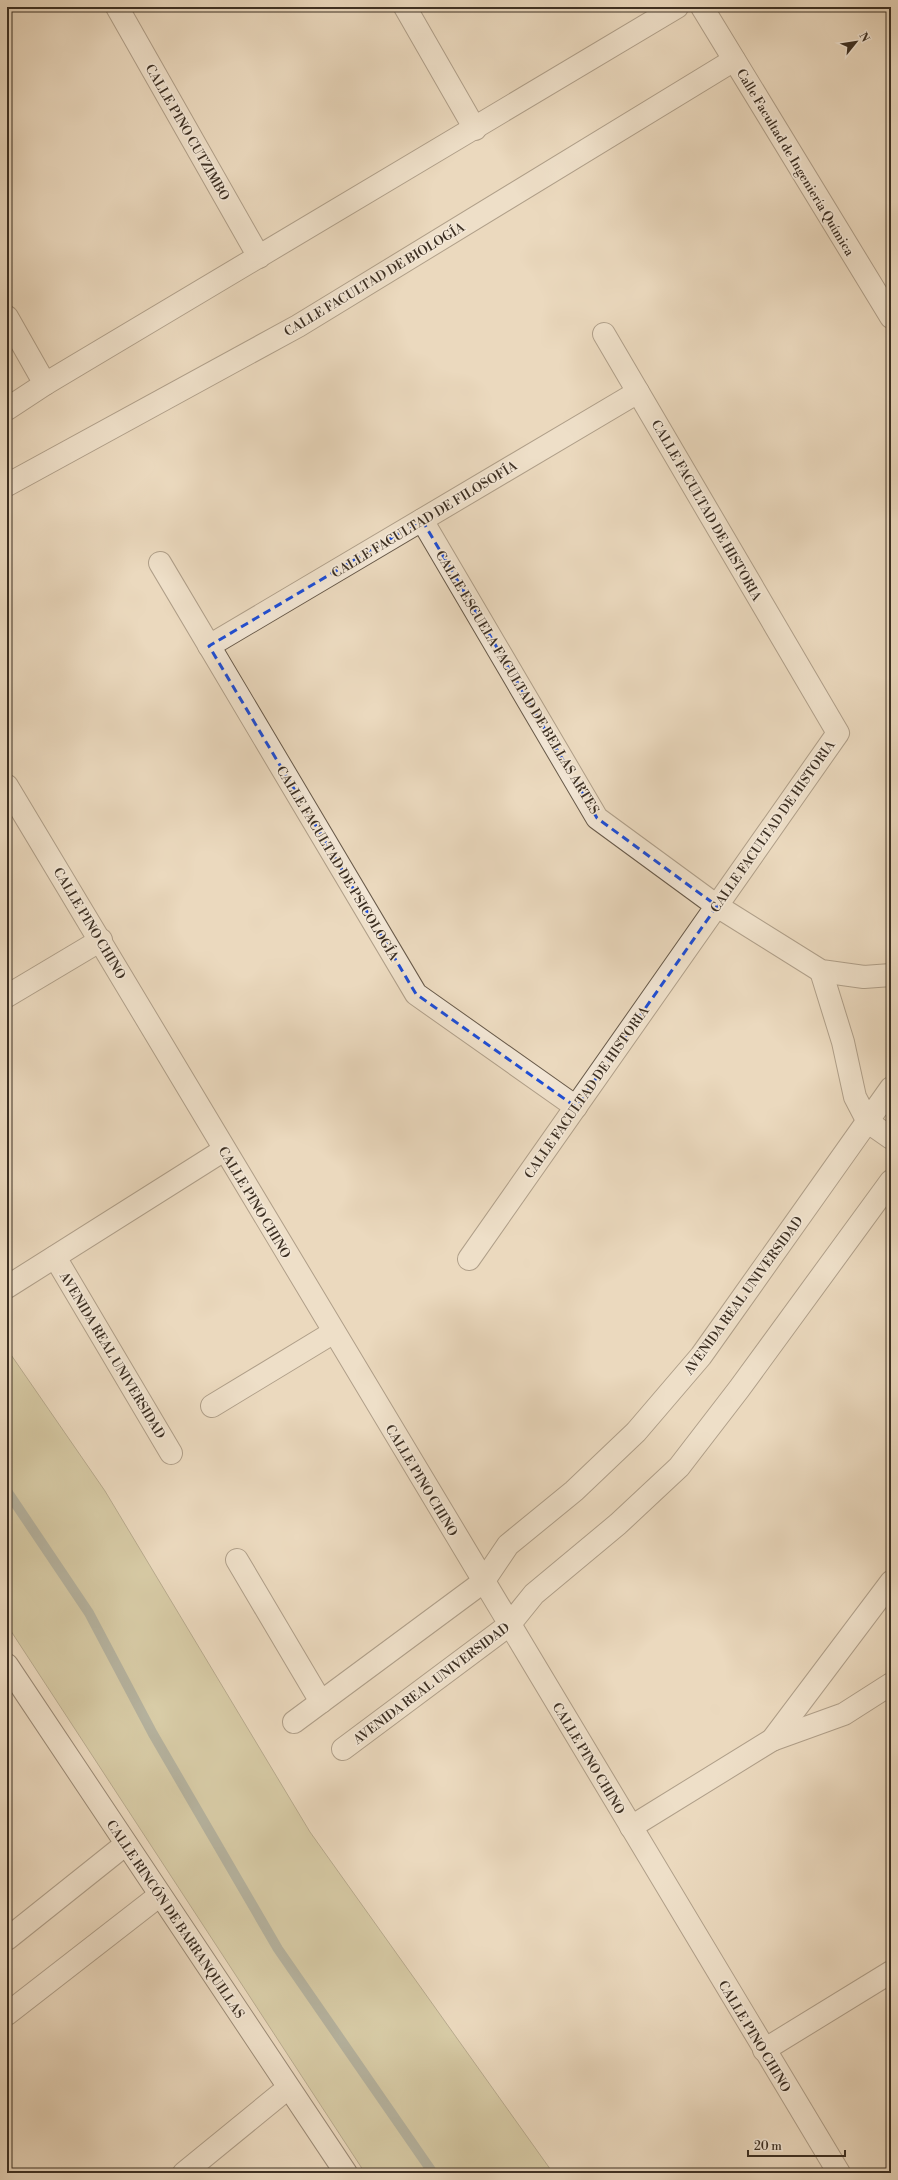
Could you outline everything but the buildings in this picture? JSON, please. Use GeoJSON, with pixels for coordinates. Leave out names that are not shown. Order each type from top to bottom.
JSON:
{"type":"FeatureCollection","features":[{"type":"Feature","properties":{"kind":"street","name":"CALLE PINO CUTZIMBO"},"geometry":{"type":"LineString","coordinates":[[117,7],[259,257]]}},
{"type":"Feature","properties":{"kind":"street"},"geometry":{"type":"LineString","coordinates":[[405,7],[475,129]]}},
{"type":"Feature","properties":{"kind":"street"},"geometry":{"type":"LineString","coordinates":[[7,409],[45,384],[475,129],[677,7]]}},
{"type":"Feature","properties":{"kind":"street","name":"Calle Facultad de Ingenierίa Quίmica"},"geometry":{"type":"LineString","coordinates":[[702,7],[891,317]]}},
{"type":"Feature","properties":{"kind":"street","name":"CALLE FACULTAD DE BIOLOGÍA"},"geometry":{"type":"LineString","coordinates":[[7,485],[298,326],[734,60]]}},
{"type":"Feature","properties":{"kind":"street"},"geometry":{"type":"LineString","coordinates":[[7,317],[45,384]]}},
{"type":"Feature","properties":{"kind":"street","name":"CALLE FACULTAD DE HISTORIA"},"geometry":{"type":"LineString","coordinates":[[469,1259],[838,733],[604,334]]}},
{"type":"Feature","properties":{"kind":"street","name":"CALLE FACULTAD DE FILOSOFÍA"},"geometry":{"type":"LineString","coordinates":[[209,646],[638,392]]}},
{"type":"Feature","properties":{"kind":"street","name":"CALLE ESCUELA FACULTAD DE BELLAS ARTES"},"geometry":{"type":"LineString","coordinates":[[422,520],[597,818],[717,906],[821,971]]}},
{"type":"Feature","properties":{"kind":"street","name":"CALLE FACULTAD DE PSICOLOGÍA"},"geometry":{"type":"LineString","coordinates":[[160,563],[416,994],[576,1107]]}},
{"type":"Feature","properties":{"kind":"street","name":"CALLE PINO CHINO"},"geometry":{"type":"LineString","coordinates":[[7,786],[101,940],[224,1150],[839,2173]]}},
{"type":"Feature","properties":{"kind":"street"},"geometry":{"type":"LineString","coordinates":[[7,996],[101,940]]}},
{"type":"Feature","properties":{"kind":"street"},"geometry":{"type":"LineString","coordinates":[[891,975],[864,977],[821,971],[843,1042],[855,1097],[868,1122],[891,1138]]}},
{"type":"Feature","properties":{"kind":"street","name":"AVENIDA REAL UNIVERSIDAD"},"geometry":{"type":"LineString","coordinates":[[294,1722],[483,1582],[508,1545],[574,1491],[636,1432],[701,1356],[891,1088]]}},
{"type":"Feature","properties":{"kind":"street"},"geometry":{"type":"LineString","coordinates":[[7,1287],[224,1150]]}},
{"type":"Feature","properties":{"kind":"street","name":"AVENIDA REAL UNIVERSIDAD"},"geometry":{"type":"LineString","coordinates":[[343,1749],[509,1625],[534,1594],[618,1524],[679,1467],[739,1389],[891,1181]]}},
{"type":"Feature","properties":{"kind":"street","name":"AVENIDA REAL UNIVERSIDAD"},"geometry":{"type":"LineString","coordinates":[[55,1257],[171,1453]]}},
{"type":"Feature","properties":{"kind":"street"},"geometry":{"type":"LineString","coordinates":[[212,1406],[334,1332]]}},
{"type":"Feature","properties":{"kind":"street"},"geometry":{"type":"LineString","coordinates":[[237,1560],[321,1702]]}},
{"type":"Feature","properties":{"kind":"street"},"geometry":{"type":"LineString","coordinates":[[772,1740],[891,1582]]}},
{"type":"Feature","properties":{"kind":"street","name":"CALLE RINCÓN DE BARRANQUILLAS"},"geometry":{"type":"LineString","coordinates":[[7,1665],[346,2173]]}},
{"type":"Feature","properties":{"kind":"street"},"geometry":{"type":"LineString","coordinates":[[631,1828],[772,1740],[844,1714],[891,1684]]}},
{"type":"Feature","properties":{"kind":"street"},"geometry":{"type":"LineString","coordinates":[[7,1939],[126,1844]]}},
{"type":"Feature","properties":{"kind":"street"},"geometry":{"type":"LineString","coordinates":[[7,2014],[160,1895]]}},
{"type":"Feature","properties":{"kind":"street"},"geometry":{"type":"LineString","coordinates":[[764,2050],[891,1972]]}},
{"type":"Feature","properties":{"kind":"street"},"geometry":{"type":"LineString","coordinates":[[184,2173],[288,2088]]}},
{"type":"Feature","properties":{"kind":"highlighted area"},"geometry":{"type":"Polygon","coordinates":[[[422,520],[597,818],[717,906],[576,1107],[416,994],[209,646],[422,520]]]}},
{"type":"Feature","properties":{"kind":"shaded area"},"geometry":{"type":"Polygon","coordinates":[[[7,1349],[105,1491],[310,1832],[553,2173],[365,2173],[7,1625],[7,1349]]]}},
{"type":"Feature","properties":{"kind":"waterway"},"geometry":{"type":"LineString","coordinates":[[7,1491],[89,1613],[153,1734],[278,1949],[433,2173]]}}]}
